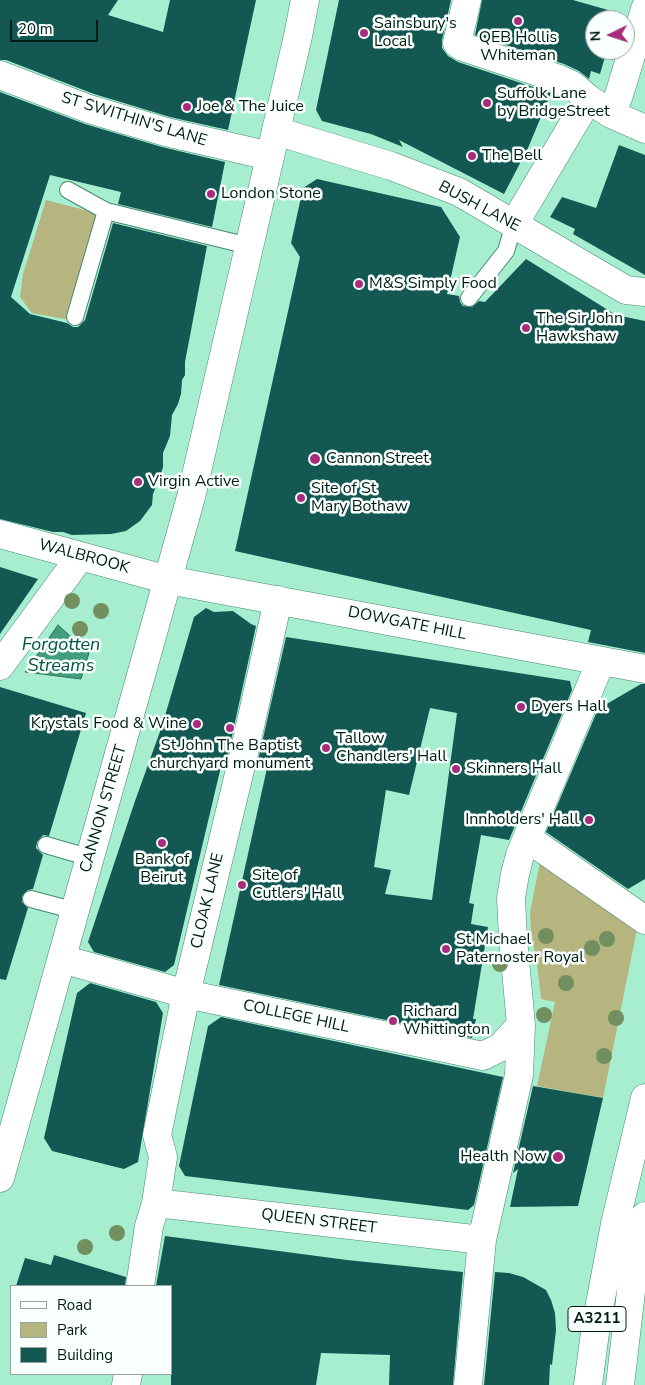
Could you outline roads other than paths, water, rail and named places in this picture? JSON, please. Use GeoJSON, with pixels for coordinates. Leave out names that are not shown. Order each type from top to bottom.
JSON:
{"type":"FeatureCollection","features":[{"type":"Feature","properties":{"kind":"street","name":"CANNON STREET"},"geometry":{"type":"LineString","coordinates":[[0,1178],[191,497],[305,0]]}},
{"type":"Feature","properties":{"kind":"street"},"geometry":{"type":"LineString","coordinates":[[467,0],[457,43],[463,47],[559,79],[572,85],[601,107],[645,129]]}},
{"type":"Feature","properties":{"kind":"street"},"geometry":{"type":"LineString","coordinates":[[514,224],[576,121],[619,95],[645,9]]}},
{"type":"Feature","properties":{"kind":"street","name":"ST SWITHIN'S LANE"},"geometry":{"type":"LineString","coordinates":[[0,76],[89,109],[166,132],[273,144]]}},
{"type":"Feature","properties":{"kind":"street","name":"BUSH LANE"},"geometry":{"type":"LineString","coordinates":[[273,144],[391,166],[434,182],[459,192],[626,290],[645,292]]}},
{"type":"Feature","properties":{"kind":"street","name":"WALBROOK"},"geometry":{"type":"LineString","coordinates":[[0,534],[168,580]]}},
{"type":"Feature","properties":{"kind":"street"},"geometry":{"type":"LineString","coordinates":[[0,666],[80,556]]}},
{"type":"Feature","properties":{"kind":"street","name":"DOWGATE HILL"},"geometry":{"type":"LineString","coordinates":[[168,580],[640,668]]}},
{"type":"Feature","properties":{"kind":"street","name":"CLOAK LANE"},"geometry":{"type":"LineString","coordinates":[[140,1285],[149,1226],[156,1203],[163,1157],[157,1135],[186,994],[245,748],[278,600]]}},
{"type":"Feature","properties":{"kind":"street"},"geometry":{"type":"LineString","coordinates":[[468,1385],[482,1240],[519,1075],[521,1025],[513,938],[512,898],[515,874],[527,838],[601,661]]}},
{"type":"Feature","properties":{"kind":"street"},"geometry":{"type":"LineString","coordinates":[[527,838],[645,920]]}},
{"type":"Feature","properties":{"kind":"street","name":"COLLEGE HILL"},"geometry":{"type":"LineString","coordinates":[[62,959],[186,994],[483,1056],[500,1047],[521,1025]]}},
{"type":"Feature","properties":{"kind":"street","name":"A3211"},"geometry":{"type":"LineString","coordinates":[[588,1385],[596,1325],[609,1254],[645,1098]]}},
{"type":"Feature","properties":{"kind":"street","name":"QUEEN STREET"},"geometry":{"type":"LineString","coordinates":[[156,1203],[482,1240]]}},
{"type":"Feature","properties":{"kind":"street"},"geometry":{"type":"LineString","coordinates":[[615,1224],[644,1222]]}},
{"type":"Feature","properties":{"kind":"street","name":"A3211"},"geometry":{"type":"LineString","coordinates":[[620,1385],[640,1262],[644,1222]]}},
{"type":"Feature","properties":{"kind":"street"},"geometry":{"type":"LineString","coordinates":[[609,1254],[640,1262]]}},
{"type":"Feature","properties":{"kind":"lane"},"geometry":{"type":"LineString","coordinates":[[68,190],[106,211],[249,246]]}},
{"type":"Feature","properties":{"kind":"lane"},"geometry":{"type":"LineString","coordinates":[[75,317],[106,211]]}},
{"type":"Feature","properties":{"kind":"lane"},"geometry":{"type":"LineString","coordinates":[[469,298],[506,250],[514,224]]}},
{"type":"Feature","properties":{"kind":"lane"},"geometry":{"type":"LineString","coordinates":[[46,845],[91,858]]}},
{"type":"Feature","properties":{"kind":"lane"},"geometry":{"type":"LineString","coordinates":[[30,899],[76,912]]}},
{"type":"Feature","properties":{"kind":"water","name":"Forgotten Streams"},"geometry":{"type":"Polygon","coordinates":[[[58,625],[89,653],[81,679],[25,672],[58,625]]]}},
{"type":"Feature","properties":{"kind":"place","name":"QEB Hollis Whiteman"},"geometry":{"type":"Point","coordinates":[518,21]}},
{"type":"Feature","properties":{"kind":"place","name":"Sainsbury's Local"},"geometry":{"type":"Point","coordinates":[364,33]}},
{"type":"Feature","properties":{"kind":"place","name":"Suffolk Lane by BridgeStreet"},"geometry":{"type":"Point","coordinates":[487,103]}},
{"type":"Feature","properties":{"kind":"place","name":"Joe & The Juice"},"geometry":{"type":"Point","coordinates":[187,107]}},
{"type":"Feature","properties":{"kind":"place","name":"The Bell"},"geometry":{"type":"Point","coordinates":[472,156]}},
{"type":"Feature","properties":{"kind":"place","name":"London Stone"},"geometry":{"type":"Point","coordinates":[211,194]}},
{"type":"Feature","properties":{"kind":"place","name":"M&S Simply Food"},"geometry":{"type":"Point","coordinates":[359,284]}},
{"type":"Feature","properties":{"kind":"place","name":"The Sir John Hawkshaw"},"geometry":{"type":"Point","coordinates":[526,328]}},
{"type":"Feature","properties":{"kind":"place","name":"Cannon Street"},"geometry":{"type":"Point","coordinates":[315,459]}},
{"type":"Feature","properties":{"kind":"place","name":"Virgin Active"},"geometry":{"type":"Point","coordinates":[138,482]}},
{"type":"Feature","properties":{"kind":"place","name":"Site of St Mary Bothaw"},"geometry":{"type":"Point","coordinates":[301,498]}},
{"type":"Feature","properties":{"kind":"place","name":"Dyers Hall"},"geometry":{"type":"Point","coordinates":[521,707]}},
{"type":"Feature","properties":{"kind":"place","name":"Krystals Food & Wine"},"geometry":{"type":"Point","coordinates":[197,724]}},
{"type":"Feature","properties":{"kind":"place","name":"St John The Baptist churchyard monument"},"geometry":{"type":"Point","coordinates":[230,728]}},
{"type":"Feature","properties":{"kind":"place","name":"Tallow Chandlers' Hall"},"geometry":{"type":"Point","coordinates":[326,748]}},
{"type":"Feature","properties":{"kind":"place","name":"Skinners Hall"},"geometry":{"type":"Point","coordinates":[456,769]}},
{"type":"Feature","properties":{"kind":"place","name":"Innholders' Hall"},"geometry":{"type":"Point","coordinates":[589,820]}},
{"type":"Feature","properties":{"kind":"place","name":"Bank of Beirut"},"geometry":{"type":"Point","coordinates":[162,843]}},
{"type":"Feature","properties":{"kind":"place","name":"Site of Cutlers' Hall"},"geometry":{"type":"Point","coordinates":[242,885]}},
{"type":"Feature","properties":{"kind":"place","name":"St Michael Paternoster Royal"},"geometry":{"type":"Point","coordinates":[446,949]}},
{"type":"Feature","properties":{"kind":"place","name":"Richard Whittington"},"geometry":{"type":"Point","coordinates":[393,1021]}},
{"type":"Feature","properties":{"kind":"place","name":"Health Now"},"geometry":{"type":"Point","coordinates":[558,1157]}}]}
